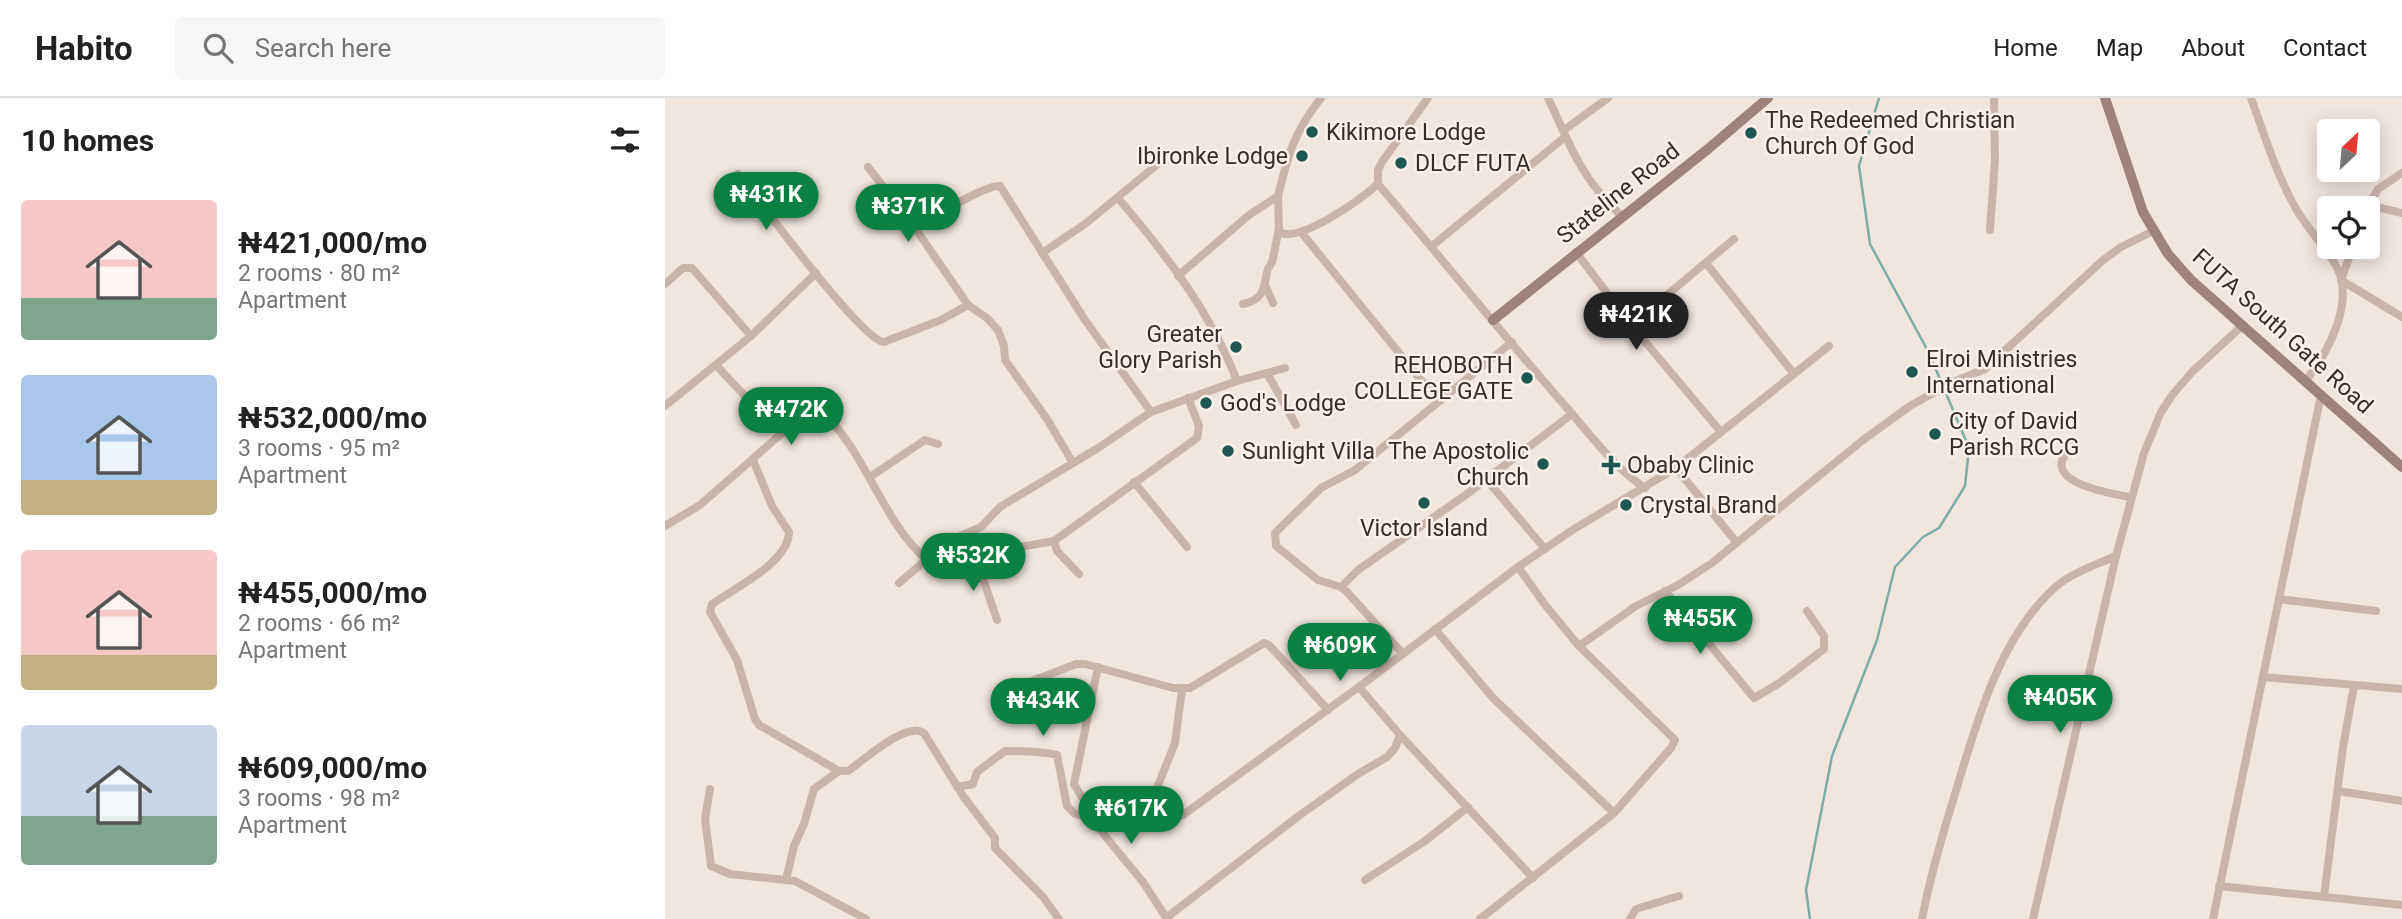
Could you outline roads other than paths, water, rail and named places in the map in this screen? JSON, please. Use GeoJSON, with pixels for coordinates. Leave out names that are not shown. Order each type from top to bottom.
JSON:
{"type":"FeatureCollection","features":[{"type":"Feature","properties":{"kind":"main road","name":"Stateline Road"},"geometry":{"type":"LineString","coordinates":[[1493,320],[1768,98]]}},
{"type":"Feature","properties":{"kind":"main road","name":"FUTA South Gate Road"},"geometry":{"type":"LineString","coordinates":[[2105,98],[2133,185],[2153,231],[2168,254],[2191,280],[2402,467]]}},
{"type":"Feature","properties":{"kind":"street"},"geometry":{"type":"LineString","coordinates":[[1243,304],[1259,298],[1266,287],[1279,229],[1278,196],[1292,143],[1321,98]]}},
{"type":"Feature","properties":{"kind":"street"},"geometry":{"type":"LineString","coordinates":[[1428,98],[1382,162],[1378,170],[1378,184],[1572,414],[1619,465],[1645,488]]}},
{"type":"Feature","properties":{"kind":"street"},"geometry":{"type":"LineString","coordinates":[[1548,98],[1592,183],[1622,217]]}},
{"type":"Feature","properties":{"kind":"street"},"geometry":{"type":"LineString","coordinates":[[1432,246],[1608,98]]}},
{"type":"Feature","properties":{"kind":"street"},"geometry":{"type":"LineString","coordinates":[[1990,230],[1995,160],[1994,98]]}},
{"type":"Feature","properties":{"kind":"street"},"geometry":{"type":"LineString","coordinates":[[2251,98],[2295,208],[2335,263],[2341,280],[2402,317]]}},
{"type":"Feature","properties":{"kind":"street"},"geometry":{"type":"LineString","coordinates":[[1042,253],[1118,198],[1164,159]]}},
{"type":"Feature","properties":{"kind":"street"},"geometry":{"type":"LineString","coordinates":[[868,167],[915,228],[968,305],[998,330],[1004,346],[1005,360],[1047,419],[1073,463]]}},
{"type":"Feature","properties":{"kind":"street"},"geometry":{"type":"LineString","coordinates":[[2374,196],[2378,189],[2402,173]]}},
{"type":"Feature","properties":{"kind":"street"},"geometry":{"type":"LineString","coordinates":[[738,174],[815,273],[865,330],[881,342],[941,320],[968,305]]}},
{"type":"Feature","properties":{"kind":"street"},"geometry":{"type":"LineString","coordinates":[[1279,229],[1288,236],[1301,232],[1349,207],[1378,184]]}},
{"type":"Feature","properties":{"kind":"street"},"geometry":{"type":"LineString","coordinates":[[915,228],[981,191],[997,185],[1002,188],[1085,320],[1151,412]]}},
{"type":"Feature","properties":{"kind":"street"},"geometry":{"type":"LineString","coordinates":[[1178,276],[1249,215],[1278,196]]}},
{"type":"Feature","properties":{"kind":"street"},"geometry":{"type":"LineString","coordinates":[[1118,198],[1154,240],[1203,310],[1237,381]]}},
{"type":"Feature","properties":{"kind":"street"},"geometry":{"type":"LineString","coordinates":[[2380,209],[2402,214]]}},
{"type":"Feature","properties":{"kind":"street"},"geometry":{"type":"LineString","coordinates":[[1579,646],[1636,606],[1702,570],[1863,440],[1910,406],[1951,383],[1985,369],[2102,261],[2121,247],[2153,231]]}},
{"type":"Feature","properties":{"kind":"street"},"geometry":{"type":"LineString","coordinates":[[1301,232],[1439,401]]}},
{"type":"Feature","properties":{"kind":"street"},"geometry":{"type":"LineString","coordinates":[[1631,325],[1734,239]]}},
{"type":"Feature","properties":{"kind":"street"},"geometry":{"type":"LineString","coordinates":[[1576,252],[1631,325],[1721,432]]}},
{"type":"Feature","properties":{"kind":"street"},"geometry":{"type":"LineString","coordinates":[[2306,382],[2330,347],[2336,332],[2341,280],[2349,259]]}},
{"type":"Feature","properties":{"kind":"street"},"geometry":{"type":"LineString","coordinates":[[1706,263],[1794,374]]}},
{"type":"Feature","properties":{"kind":"street"},"geometry":{"type":"LineString","coordinates":[[665,284],[683,268],[692,268],[751,336]]}},
{"type":"Feature","properties":{"kind":"street"},"geometry":{"type":"LineString","coordinates":[[665,406],[751,336],[815,273]]}},
{"type":"Feature","properties":{"kind":"street"},"geometry":{"type":"LineString","coordinates":[[1266,287],[1273,303]]}},
{"type":"Feature","properties":{"kind":"street"},"geometry":{"type":"LineString","coordinates":[[2033,919],[2116,556],[2144,453],[2161,412],[2193,371],[2242,326]]}},
{"type":"Feature","properties":{"kind":"street"},"geometry":{"type":"LineString","coordinates":[[1403,654],[1341,587],[1318,580],[1276,546],[1275,533],[1321,488],[1355,471],[1512,342]]}},
{"type":"Feature","properties":{"kind":"street"},"geometry":{"type":"LineString","coordinates":[[1182,689],[1175,743],[1156,789],[1160,807],[1171,816],[1183,815],[1518,567],[1676,468],[1829,346]]}},
{"type":"Feature","properties":{"kind":"street"},"geometry":{"type":"LineString","coordinates":[[716,365],[756,408],[786,431]]}},
{"type":"Feature","properties":{"kind":"street"},"geometry":{"type":"LineString","coordinates":[[899,583],[947,542],[981,527],[1000,508],[1151,412],[1237,381],[1285,368]]}},
{"type":"Feature","properties":{"kind":"street"},"geometry":{"type":"LineString","coordinates":[[1267,373],[1296,425]]}},
{"type":"Feature","properties":{"kind":"street"},"geometry":{"type":"LineString","coordinates":[[2213,919],[2321,395]]}},
{"type":"Feature","properties":{"kind":"street"},"geometry":{"type":"LineString","coordinates":[[947,542],[961,553],[975,555],[1054,541],[1197,438],[1199,426],[1188,398]]}},
{"type":"Feature","properties":{"kind":"street"},"geometry":{"type":"LineString","coordinates":[[665,526],[700,505],[812,407],[816,407],[846,442],[870,477],[905,537],[926,559]]}},
{"type":"Feature","properties":{"kind":"street"},"geometry":{"type":"LineString","coordinates":[[1341,587],[1358,570],[1572,414]]}},
{"type":"Feature","properties":{"kind":"street"},"geometry":{"type":"LineString","coordinates":[[870,477],[925,440],[938,444]]}},
{"type":"Feature","properties":{"kind":"street"},"geometry":{"type":"LineString","coordinates":[[2075,445],[2062,460],[2065,473],[2070,479],[2100,491],[2130,498]]}},
{"type":"Feature","properties":{"kind":"street"},"geometry":{"type":"LineString","coordinates":[[753,460],[772,506],[789,532],[787,546],[744,585],[712,604],[710,611],[737,660],[755,719],[759,725],[839,771],[848,771],[905,732],[917,730],[924,733],[957,787],[995,838],[995,848],[1043,897],[1059,919]]}},
{"type":"Feature","properties":{"kind":"street"},"geometry":{"type":"LineString","coordinates":[[1676,468],[1737,543]]}},
{"type":"Feature","properties":{"kind":"street"},"geometry":{"type":"LineString","coordinates":[[1486,479],[1545,549]]}},
{"type":"Feature","properties":{"kind":"street"},"geometry":{"type":"LineString","coordinates":[[1134,482],[1187,547]]}},
{"type":"Feature","properties":{"kind":"street"},"geometry":{"type":"LineString","coordinates":[[1054,541],[1057,551],[1079,574]]}},
{"type":"Feature","properties":{"kind":"street"},"geometry":{"type":"LineString","coordinates":[[975,555],[997,620]]}},
{"type":"Feature","properties":{"kind":"street"},"geometry":{"type":"LineString","coordinates":[[1922,919],[1936,856],[1963,767],[1986,699],[2006,655],[2022,626],[2063,580],[2116,556]]}},
{"type":"Feature","properties":{"kind":"street"},"geometry":{"type":"LineString","coordinates":[[1480,919],[1614,813],[1675,740],[1579,646],[1518,567]]}},
{"type":"Feature","properties":{"kind":"street"},"geometry":{"type":"LineString","coordinates":[[1665,591],[1754,698],[1823,649],[1824,636],[1807,611]]}},
{"type":"Feature","properties":{"kind":"street"},"geometry":{"type":"LineString","coordinates":[[2279,599],[2376,611]]}},
{"type":"Feature","properties":{"kind":"street"},"geometry":{"type":"LineString","coordinates":[[1435,629],[1493,698],[1614,813]]}},
{"type":"Feature","properties":{"kind":"street"},"geometry":{"type":"LineString","coordinates":[[1004,692],[1065,667],[1084,664],[1182,689],[1196,687],[1264,643],[1269,645],[1328,710]]}},
{"type":"Feature","properties":{"kind":"street"},"geometry":{"type":"LineString","coordinates":[[1098,667],[1073,779],[1105,836],[1143,882],[1167,919],[1300,816],[1358,774],[1387,757],[1395,748],[1400,735]]}},
{"type":"Feature","properties":{"kind":"street"},"geometry":{"type":"LineString","coordinates":[[2263,677],[2402,689]]}},
{"type":"Feature","properties":{"kind":"street"},"geometry":{"type":"LineString","coordinates":[[2324,896],[2354,686]]}},
{"type":"Feature","properties":{"kind":"street"},"geometry":{"type":"LineString","coordinates":[[1359,687],[1400,735],[1533,877]]}},
{"type":"Feature","properties":{"kind":"street"},"geometry":{"type":"LineString","coordinates":[[957,787],[972,784],[977,772],[1005,751],[1057,755],[1067,806],[1075,814],[1097,820]]}},
{"type":"Feature","properties":{"kind":"street"},"geometry":{"type":"LineString","coordinates":[[786,880],[794,846],[804,824],[813,792],[817,785],[839,771]]}},
{"type":"Feature","properties":{"kind":"street"},"geometry":{"type":"LineString","coordinates":[[710,789],[705,819],[711,866],[730,874],[801,883],[866,919]]}},
{"type":"Feature","properties":{"kind":"street"},"geometry":{"type":"LineString","coordinates":[[2338,791],[2402,802]]}},
{"type":"Feature","properties":{"kind":"street"},"geometry":{"type":"LineString","coordinates":[[1116,824],[1160,807]]}},
{"type":"Feature","properties":{"kind":"street"},"geometry":{"type":"LineString","coordinates":[[1365,880],[1425,841],[1468,807]]}},
{"type":"Feature","properties":{"kind":"street"},"geometry":{"type":"LineString","coordinates":[[2219,886],[2402,905]]}},
{"type":"Feature","properties":{"kind":"street"},"geometry":{"type":"LineString","coordinates":[[1630,919],[1636,909],[1642,906],[1679,896]]}},
{"type":"Feature","properties":{"kind":"waterway"},"geometry":{"type":"LineString","coordinates":[[1810,919],[1806,890],[1832,756],[1877,640],[1895,567],[1923,537],[1939,528],[1965,486],[1969,448],[1929,353],[1870,244],[1859,166],[1879,98]]}},
{"type":"Feature","properties":{"kind":"place","name":"Kikimore Lodge"},"geometry":{"type":"Point","coordinates":[1312,132]}},
{"type":"Feature","properties":{"kind":"place","name":"The Redeemed Christian Church Of God"},"geometry":{"type":"Point","coordinates":[1751,133]}},
{"type":"Feature","properties":{"kind":"place","name":"Ibironke Lodge"},"geometry":{"type":"Point","coordinates":[1302,156]}},
{"type":"Feature","properties":{"kind":"place","name":"DLCF FUTA"},"geometry":{"type":"Point","coordinates":[1401,163]}},
{"type":"Feature","properties":{"kind":"place","name":"Greater Glory Parish"},"geometry":{"type":"Point","coordinates":[1236,347]}},
{"type":"Feature","properties":{"kind":"place","name":"Elroi Ministries International"},"geometry":{"type":"Point","coordinates":[1912,372]}},
{"type":"Feature","properties":{"kind":"place","name":"REHOBOTH COLLEGE GATE"},"geometry":{"type":"Point","coordinates":[1527,378]}},
{"type":"Feature","properties":{"kind":"place","name":"God's Lodge"},"geometry":{"type":"Point","coordinates":[1206,403]}},
{"type":"Feature","properties":{"kind":"place","name":"City of David Parish RCCG"},"geometry":{"type":"Point","coordinates":[1935,434]}},
{"type":"Feature","properties":{"kind":"place","name":"Sunlight Villa"},"geometry":{"type":"Point","coordinates":[1228,451]}},
{"type":"Feature","properties":{"kind":"place","name":"The Apostolic Church"},"geometry":{"type":"Point","coordinates":[1543,464]}},
{"type":"Feature","properties":{"kind":"place","name":"Obaby Clinic"},"geometry":{"type":"Point","coordinates":[1611,465]}},
{"type":"Feature","properties":{"kind":"place","name":"Victor Island"},"geometry":{"type":"Point","coordinates":[1424,503]}},
{"type":"Feature","properties":{"kind":"place","name":"Crystal Brand"},"geometry":{"type":"Point","coordinates":[1626,505]}}]}
